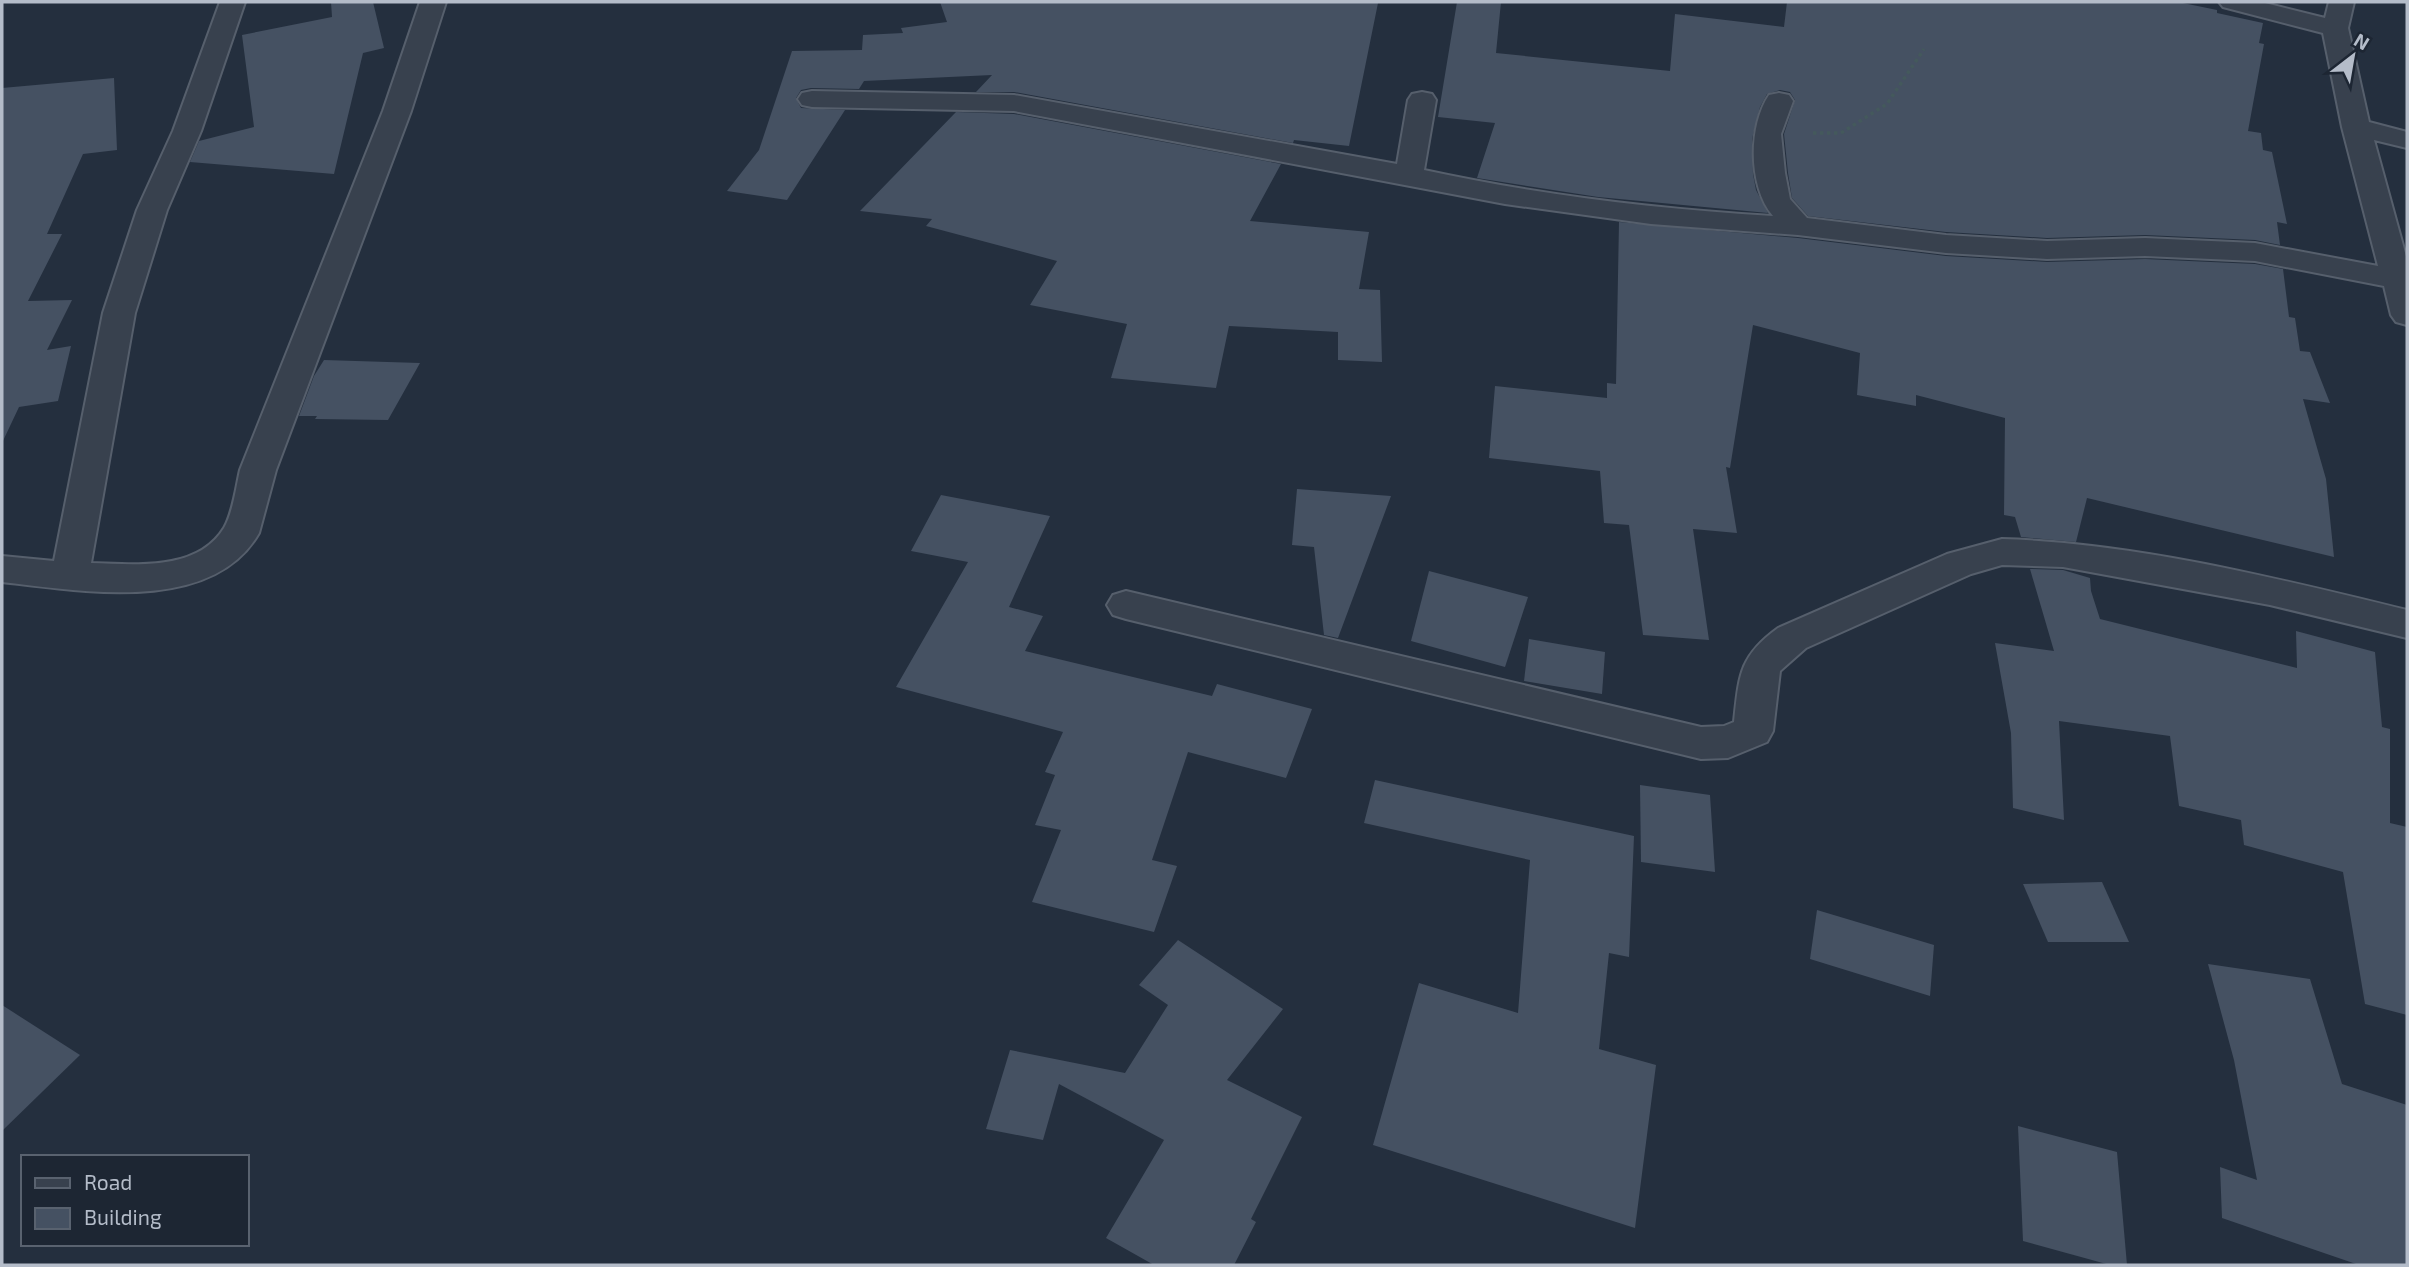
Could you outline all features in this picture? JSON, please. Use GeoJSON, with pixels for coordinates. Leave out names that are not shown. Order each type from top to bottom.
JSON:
{"type":"FeatureCollection","features":[{"type":"Feature","properties":{"kind":"street"},"geometry":{"type":"LineString","coordinates":[[70,576],[119,313],[152,210],[187,131],[232,2]]}},
{"type":"Feature","properties":{"kind":"street"},"geometry":{"type":"LineString","coordinates":[[2,569],[70,576],[152,578],[176,574],[202,565],[221,554],[241,533],[258,470],[397,111],[433,2]]}},
{"type":"Feature","properties":{"kind":"street"},"geometry":{"type":"LineString","coordinates":[[2232,2],[2338,15],[2356,127],[2407,316]]}},
{"type":"Feature","properties":{"kind":"street"},"geometry":{"type":"LineString","coordinates":[[812,99],[1014,103],[1556,204],[1713,222],[1798,226],[1946,244],[2046,250],[2146,247],[2255,252],[2397,279]]}},
{"type":"Feature","properties":{"kind":"street"},"geometry":{"type":"LineString","coordinates":[[1409,175],[1422,100]]}},
{"type":"Feature","properties":{"kind":"street"},"geometry":{"type":"LineString","coordinates":[[1779,101],[1767,134],[1776,201],[1798,226]]}},
{"type":"Feature","properties":{"kind":"street"},"geometry":{"type":"LineString","coordinates":[[2356,127],[2407,139]]}},
{"type":"Feature","properties":{"kind":"street"},"geometry":{"type":"LineString","coordinates":[[1126,605],[1701,743],[1728,742],[1753,730],[1757,706],[1755,683],[1761,666],[1772,651],[1792,638],[1960,563],[2003,552],[2063,554],[2089,558],[2270,591],[2407,624]]}},
{"type":"Feature","properties":{"kind":"path"},"geometry":{"type":"LineString","coordinates":[[1767,134],[1841,133],[1887,104],[1924,49]]}},
{"type":"Feature","properties":{"kind":"building"},"geometry":{"type":"Polygon","coordinates":[[[331,2],[373,2],[384,48],[363,53],[334,174],[190,162],[199,141],[254,127],[242,35],[332,17],[331,2]]]}},
{"type":"Feature","properties":{"kind":"building"},"geometry":{"type":"Polygon","coordinates":[[[940,2],[1378,3],[1349,146],[1294,140],[1293,143],[1014,92],[976,92],[992,75],[864,81],[859,89],[801,90],[796,98],[801,108],[845,110],[787,200],[727,191],[759,150],[792,51],[862,50],[863,35],[903,33],[901,28],[947,22],[940,2]]]}},
{"type":"Feature","properties":{"kind":"building"},"geometry":{"type":"Polygon","coordinates":[[[1457,2],[1501,2],[1496,53],[1670,71],[1675,14],[1784,27],[1787,2],[2178,2],[2217,10],[2217,13],[2263,23],[2259,43],[2264,44],[2248,131],[2261,133],[2263,150],[2272,152],[2287,224],[2277,222],[2280,245],[2255,240],[2145,235],[2047,238],[1946,232],[1808,216],[1792,198],[1788,173],[1784,134],[1795,100],[1790,92],[1780,90],[1767,94],[1760,107],[1752,139],[1756,190],[1768,213],[1598,197],[1477,178],[1495,123],[1438,117],[1457,2]]]}},
{"type":"Feature","properties":{"kind":"building"},"geometry":{"type":"Polygon","coordinates":[[[114,78],[117,150],[83,154],[47,234],[62,234],[28,301],[72,300],[47,350],[71,346],[58,401],[19,407],[2,443],[2,88],[114,78]]]}},
{"type":"Feature","properties":{"kind":"building"},"geometry":{"type":"Polygon","coordinates":[[[956,112],[1014,114],[1281,164],[1250,221],[1369,232],[1359,289],[1380,290],[1382,362],[1338,360],[1338,332],[1229,326],[1216,388],[1111,378],[1127,324],[1030,305],[1057,261],[926,226],[932,219],[860,211],[956,112]]]}},
{"type":"Feature","properties":{"kind":"building"},"geometry":{"type":"Polygon","coordinates":[[[1619,222],[1798,238],[1946,256],[2047,262],[2145,259],[2255,264],[2283,269],[2289,317],[2295,318],[2300,351],[2310,352],[2330,403],[2303,399],[2326,479],[2334,557],[2087,498],[2076,542],[2021,537],[2015,517],[2004,515],[2005,418],[1916,395],[1916,406],[1857,395],[1860,353],[1753,325],[1730,468],[1726,467],[1737,533],[1693,529],[1709,640],[1643,635],[1629,525],[1604,523],[1600,471],[1489,458],[1495,386],[1607,398],[1607,383],[1616,384],[1619,222]]]}},
{"type":"Feature","properties":{"kind":"building"},"geometry":{"type":"Polygon","coordinates":[[[324,360],[420,363],[388,420],[315,419],[317,416],[299,416],[314,376],[324,360]]]}},
{"type":"Feature","properties":{"kind":"building"},"geometry":{"type":"Polygon","coordinates":[[[1297,489],[1391,496],[1338,638],[1324,635],[1314,547],[1292,545],[1297,489]]]}},
{"type":"Feature","properties":{"kind":"building"},"geometry":{"type":"Polygon","coordinates":[[[941,495],[1050,516],[1009,607],[1043,616],[1025,651],[1212,696],[1217,684],[1312,709],[1286,778],[1188,752],[1152,860],[1177,866],[1154,932],[1032,902],[1061,830],[1035,825],[1055,775],[1045,772],[1063,732],[896,687],[968,562],[911,551],[941,495]]]}},
{"type":"Feature","properties":{"kind":"building"},"geometry":{"type":"Polygon","coordinates":[[[2030,569],[2063,570],[2090,578],[2091,591],[2100,619],[2297,668],[2296,631],[2375,652],[2382,727],[2390,729],[2390,823],[2407,827],[2407,1015],[2365,1004],[2343,872],[2244,845],[2241,820],[2179,806],[2170,736],[2059,721],[2064,820],[2013,808],[2011,733],[1995,643],[2054,651],[2030,569]]]}},
{"type":"Feature","properties":{"kind":"building"},"geometry":{"type":"Polygon","coordinates":[[[1429,571],[1528,597],[1505,667],[1411,641],[1429,571]]]}},
{"type":"Feature","properties":{"kind":"building"},"geometry":{"type":"Polygon","coordinates":[[[1529,639],[1605,652],[1602,694],[1524,681],[1529,639]]]}},
{"type":"Feature","properties":{"kind":"building"},"geometry":{"type":"Polygon","coordinates":[[[1375,780],[1634,836],[1629,957],[1609,953],[1599,1049],[1656,1065],[1635,1228],[1373,1145],[1419,983],[1518,1013],[1530,860],[1364,823],[1375,780]]]}},
{"type":"Feature","properties":{"kind":"building"},"geometry":{"type":"Polygon","coordinates":[[[1640,785],[1710,795],[1715,872],[1641,862],[1640,785]]]}},
{"type":"Feature","properties":{"kind":"building"},"geometry":{"type":"Polygon","coordinates":[[[2102,882],[2129,942],[2048,942],[2023,884],[2102,882]]]}},
{"type":"Feature","properties":{"kind":"building"},"geometry":{"type":"Polygon","coordinates":[[[1817,910],[1934,945],[1930,996],[1810,959],[1817,910]]]}},
{"type":"Feature","properties":{"kind":"building"},"geometry":{"type":"Polygon","coordinates":[[[1178,940],[1283,1009],[1227,1080],[1302,1117],[1251,1219],[1256,1222],[1234,1265],[1154,1265],[1106,1238],[1164,1140],[1059,1084],[1043,1140],[986,1129],[1010,1050],[1125,1073],[1168,1005],[1139,985],[1178,940]]]}},
{"type":"Feature","properties":{"kind":"building"},"geometry":{"type":"Polygon","coordinates":[[[2208,964],[2310,979],[2342,1084],[2407,1105],[2407,1265],[2359,1265],[2222,1218],[2220,1167],[2257,1180],[2234,1060],[2208,964]]]}},
{"type":"Feature","properties":{"kind":"building"},"geometry":{"type":"Polygon","coordinates":[[[2,1005],[80,1055],[2,1131],[2,1005]]]}},
{"type":"Feature","properties":{"kind":"building"},"geometry":{"type":"Polygon","coordinates":[[[2018,1126],[2117,1152],[2127,1265],[2110,1265],[2023,1241],[2018,1126]]]}}]}
